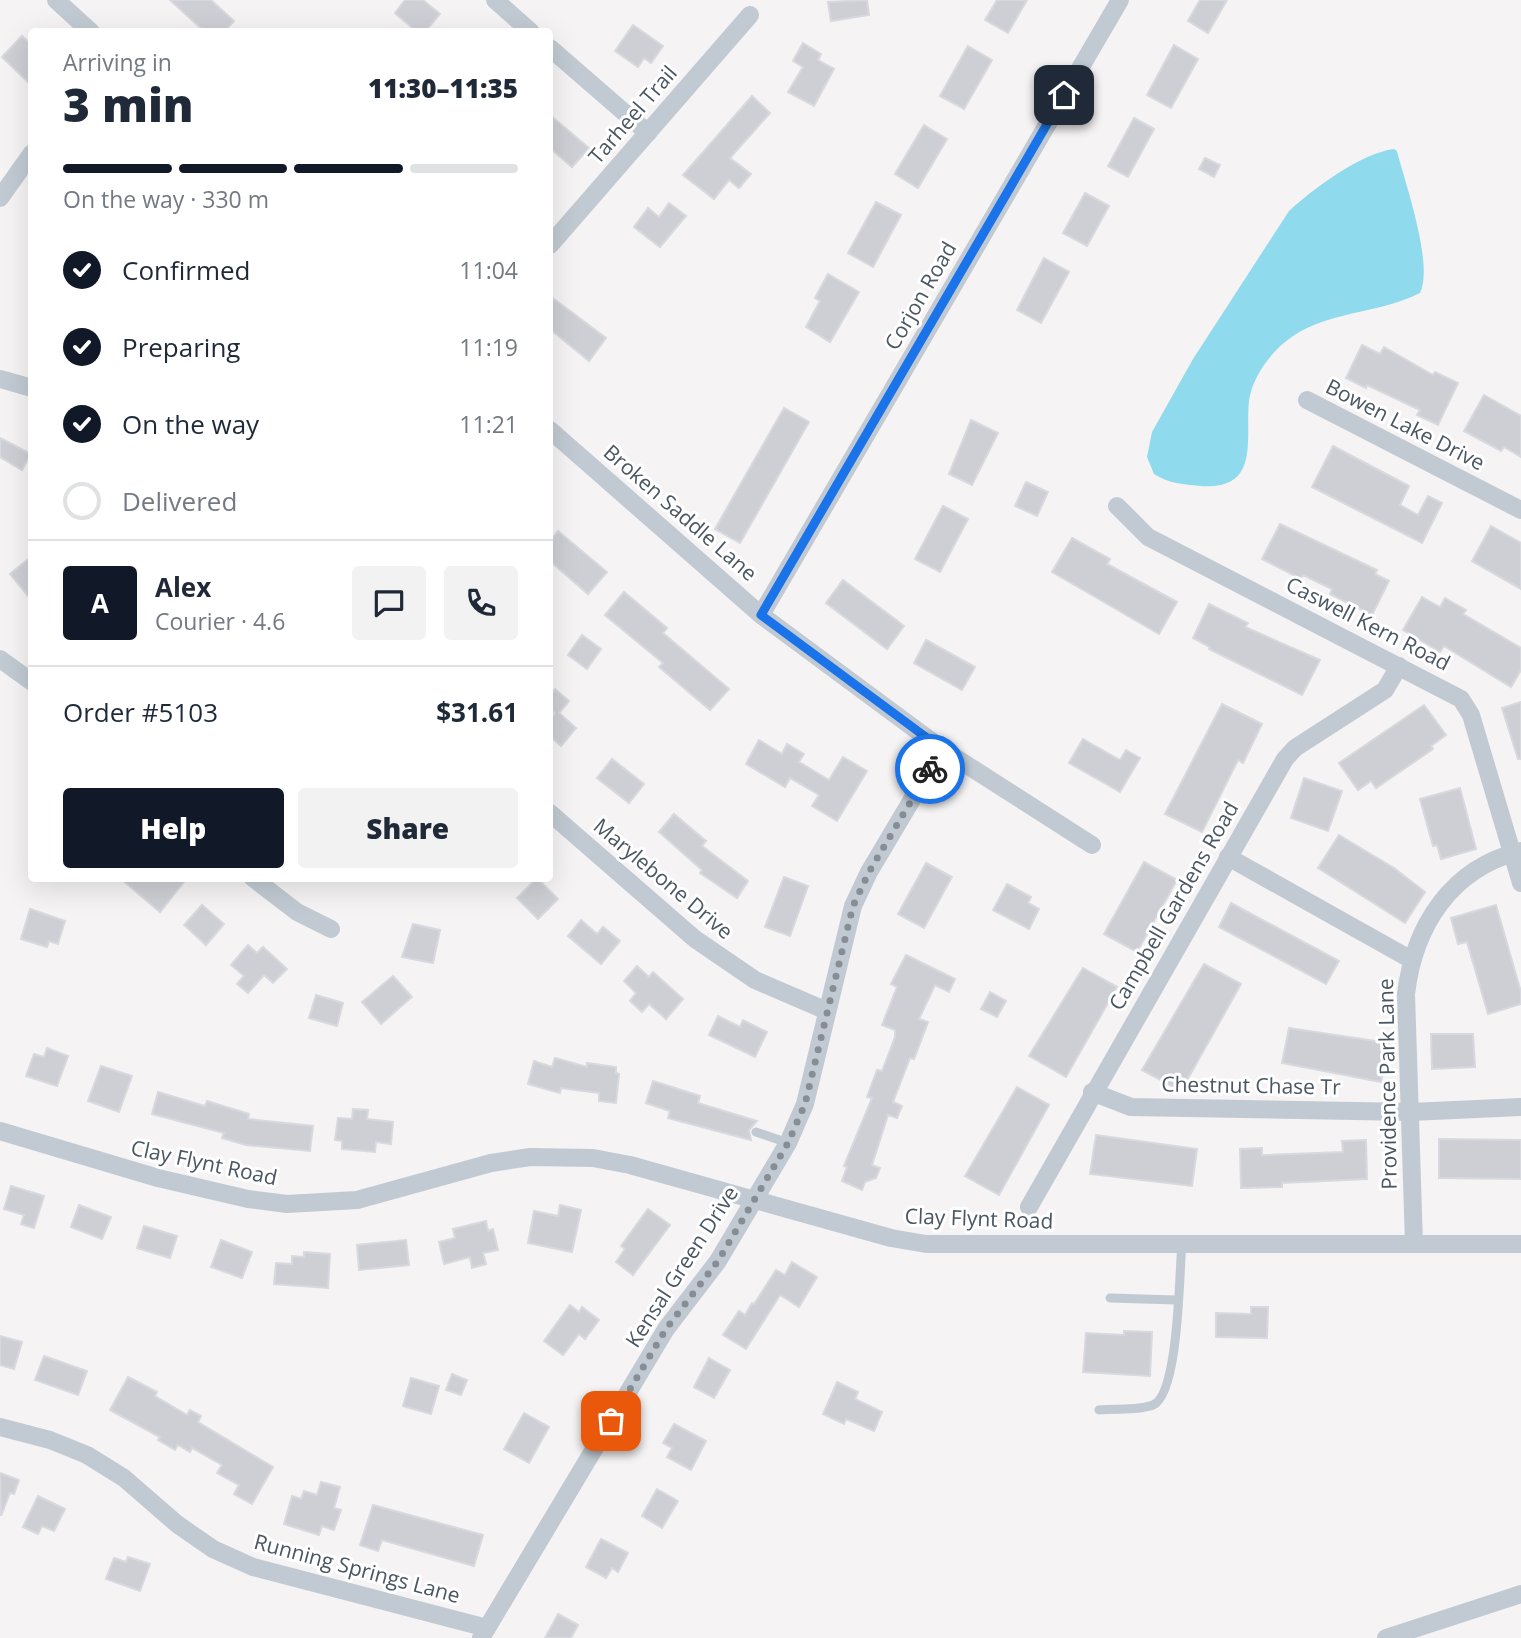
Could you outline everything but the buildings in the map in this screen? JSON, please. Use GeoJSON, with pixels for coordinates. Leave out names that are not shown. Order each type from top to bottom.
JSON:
{"type":"FeatureCollection","features":[{"type":"Feature","properties":{"kind":"street"},"geometry":{"type":"LineString","coordinates":[[56,0],[87,28]]}},
{"type":"Feature","properties":{"kind":"street"},"geometry":{"type":"LineString","coordinates":[[495,0],[526,28]]}},
{"type":"Feature","properties":{"kind":"street","name":"Corjon Road"},"geometry":{"type":"LineString","coordinates":[[761,615],[1120,0]]}},
{"type":"Feature","properties":{"kind":"street","name":"Tarheel Trail"},"geometry":{"type":"LineString","coordinates":[[553,242],[750,15]]}},
{"type":"Feature","properties":{"kind":"street"},"geometry":{"type":"LineString","coordinates":[[553,51],[648,133]]}},
{"type":"Feature","properties":{"kind":"street"},"geometry":{"type":"LineString","coordinates":[[0,198],[28,159]]}},
{"type":"Feature","properties":{"kind":"street"},"geometry":{"type":"LineString","coordinates":[[0,379],[28,386]]}},
{"type":"Feature","properties":{"kind":"street","name":"Bowen Lake Drive"},"geometry":{"type":"LineString","coordinates":[[1307,400],[1521,509]]}},
{"type":"Feature","properties":{"kind":"street","name":"Broken Saddle Lane"},"geometry":{"type":"LineString","coordinates":[[553,433],[761,615],[942,749],[1092,845]]}},
{"type":"Feature","properties":{"kind":"street","name":"Caswell Kern Road"},"geometry":{"type":"LineString","coordinates":[[1117,506],[1149,537],[1454,693],[1467,706],[1516,852],[1521,883]]}},
{"type":"Feature","properties":{"kind":"street"},"geometry":{"type":"LineString","coordinates":[[0,659],[28,679]]}},
{"type":"Feature","properties":{"kind":"street","name":"Campbell Gardens Road"},"geometry":{"type":"LineString","coordinates":[[1029,1208],[1093,1092],[1290,753],[1385,690],[1399,666]]}},
{"type":"Feature","properties":{"kind":"street","name":"Kensal Green Drive"},"geometry":{"type":"LineString","coordinates":[[484,1633],[666,1329],[718,1261],[788,1143],[805,1104],[853,906],[869,872],[942,749]]}},
{"type":"Feature","properties":{"kind":"street","name":"Marylebone Drive"},"geometry":{"type":"LineString","coordinates":[[553,816],[695,939],[755,980],[827,1011]]}},
{"type":"Feature","properties":{"kind":"street","name":"Providence Park Lane"},"geometry":{"type":"LineString","coordinates":[[1414,1244],[1406,995],[1410,959],[1431,916],[1447,896],[1483,866],[1516,852]]}},
{"type":"Feature","properties":{"kind":"street"},"geometry":{"type":"LineString","coordinates":[[1228,857],[1410,959]]}},
{"type":"Feature","properties":{"kind":"street"},"geometry":{"type":"LineString","coordinates":[[258,882],[297,912],[331,929]]}},
{"type":"Feature","properties":{"kind":"street","name":"Chestnut Chase Tr"},"geometry":{"type":"LineString","coordinates":[[1093,1092],[1131,1107],[1411,1112],[1521,1107]]}},
{"type":"Feature","properties":{"kind":"street","name":"Clay Flynt Road"},"geometry":{"type":"LineString","coordinates":[[0,1131],[158,1178],[248,1199],[287,1204],[357,1200],[491,1163],[530,1157],[563,1156],[630,1165],[891,1238],[926,1244],[1521,1244]]}},
{"type":"Feature","properties":{"kind":"street","name":"Running Springs Lane"},"geometry":{"type":"LineString","coordinates":[[0,1427],[50,1440],[87,1455],[124,1478],[177,1524],[213,1549],[253,1567],[484,1633]]}},
{"type":"Feature","properties":{"kind":"street"},"geometry":{"type":"LineString","coordinates":[[1386,1638],[1521,1594]]}},
{"type":"Feature","properties":{"kind":"lane"},"geometry":{"type":"LineString","coordinates":[[756,1132],[788,1143]]}},
{"type":"Feature","properties":{"kind":"lane"},"geometry":{"type":"LineString","coordinates":[[1099,1410],[1153,1405],[1161,1397],[1173,1358],[1182,1244]]}},
{"type":"Feature","properties":{"kind":"lane"},"geometry":{"type":"LineString","coordinates":[[1110,1298],[1176,1300]]}},
{"type":"Feature","properties":{"kind":"water"},"geometry":{"type":"Polygon","coordinates":[[[1394,149],[1397,151],[1421,244],[1423,280],[1420,293],[1316,324],[1279,348],[1262,368],[1254,384],[1249,401],[1246,460],[1233,480],[1219,485],[1200,486],[1171,482],[1154,474],[1147,457],[1152,432],[1193,359],[1289,211],[1324,183],[1353,165],[1367,157],[1394,149]]]}},
{"type":"Feature","properties":{"kind":"way so far"},"geometry":{"type":"LineString","coordinates":[[611,1421],[666,1329],[718,1261],[794,1131],[805,1104],[853,906],[869,872],[930,769]]}},
{"type":"Feature","properties":{"kind":"route"},"geometry":{"type":"LineString","coordinates":[[930,769],[942,749],[761,615],[1064,95]]}}]}
